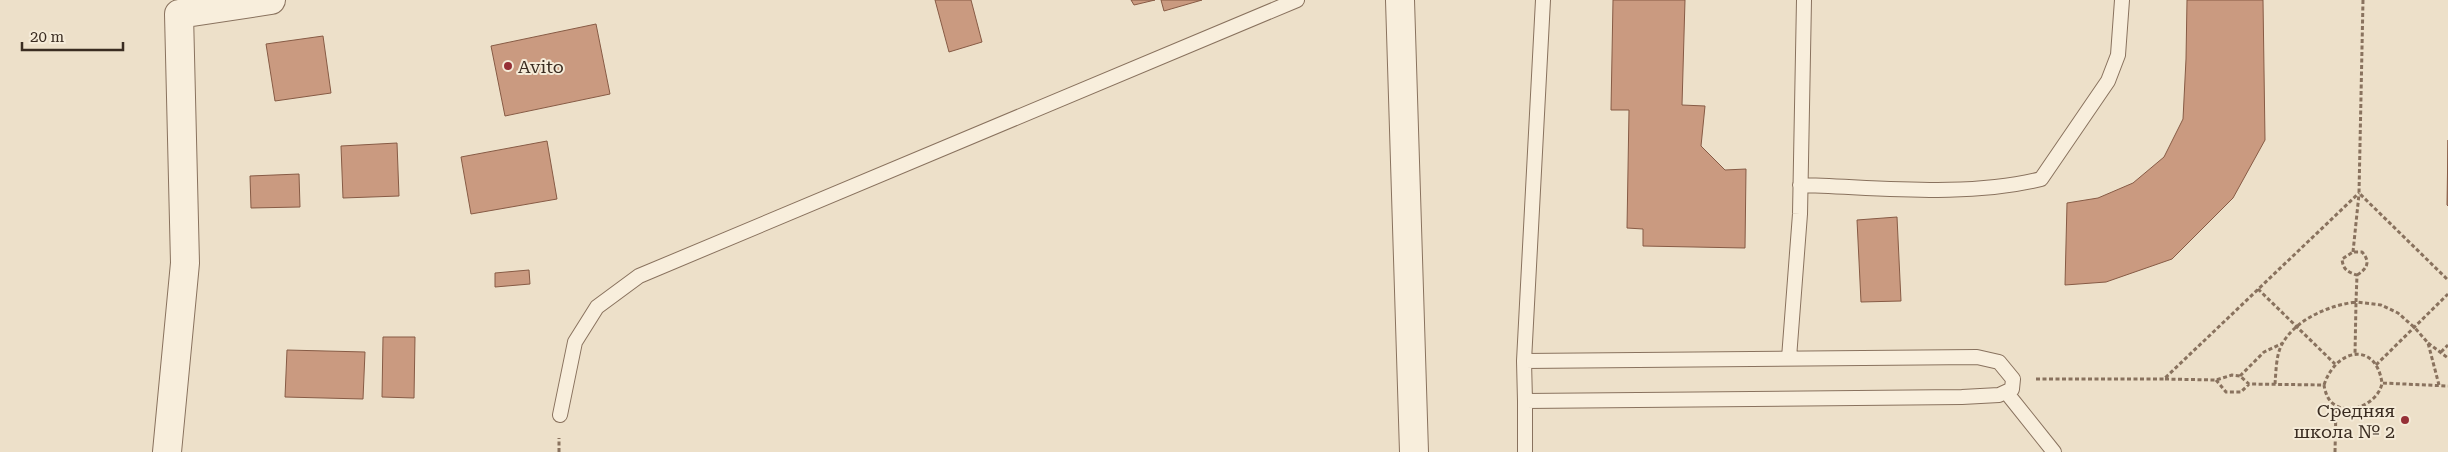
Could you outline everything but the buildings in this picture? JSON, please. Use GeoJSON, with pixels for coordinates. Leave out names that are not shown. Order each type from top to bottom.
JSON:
{"type":"FeatureCollection","features":[{"type":"Feature","properties":{"kind":"street"},"geometry":{"type":"LineString","coordinates":[[167,452],[185,263],[179,14],[271,0]]}},
{"type":"Feature","properties":{"kind":"street"},"geometry":{"type":"LineString","coordinates":[[1400,0],[1414,452]]}},
{"type":"Feature","properties":{"kind":"lane"},"geometry":{"type":"LineString","coordinates":[[560,415],[575,342],[596,307],[639,276],[1297,0]]}},
{"type":"Feature","properties":{"kind":"lane"},"geometry":{"type":"LineString","coordinates":[[1525,452],[1524,361],[1543,0]]}},
{"type":"Feature","properties":{"kind":"lane"},"geometry":{"type":"LineString","coordinates":[[1789,358],[1800,185],[1804,0]]}},
{"type":"Feature","properties":{"kind":"lane"},"geometry":{"type":"LineString","coordinates":[[1800,185],[1967,190],[2009,187],[2041,179],[2108,81],[2118,55],[2122,0]]}},
{"type":"Feature","properties":{"kind":"lane"},"geometry":{"type":"LineString","coordinates":[[1524,361],[1977,357],[1999,362],[2013,379],[2012,389],[1999,395],[1933,398],[1525,401]]}},
{"type":"Feature","properties":{"kind":"lane"},"geometry":{"type":"LineString","coordinates":[[2006,392],[2054,452]]}},
{"type":"Feature","properties":{"kind":"path"},"geometry":{"type":"LineString","coordinates":[[2352,252],[2359,193],[2363,0]]}},
{"type":"Feature","properties":{"kind":"path"},"geometry":{"type":"LineString","coordinates":[[2359,193],[2448,280]]}},
{"type":"Feature","properties":{"kind":"path"},"geometry":{"type":"LineString","coordinates":[[2164,379],[2359,193]]}},
{"type":"Feature","properties":{"kind":"path"},"geometry":{"type":"LineString","coordinates":[[2352,252],[2362,252],[2366,257],[2368,265],[2365,270],[2357,275],[2348,272],[2343,267],[2342,260],[2352,252]]}},
{"type":"Feature","properties":{"kind":"path"},"geometry":{"type":"LineString","coordinates":[[2355,354],[2357,275]]}},
{"type":"Feature","properties":{"kind":"path"},"geometry":{"type":"LineString","coordinates":[[2258,289],[2335,364]]}},
{"type":"Feature","properties":{"kind":"path"},"geometry":{"type":"LineString","coordinates":[[2376,365],[2448,294]]}},
{"type":"Feature","properties":{"kind":"path"},"geometry":{"type":"LineString","coordinates":[[2275,384],[2280,348],[2298,326],[2332,308],[2356,302],[2381,305],[2398,313],[2428,343],[2448,358]]}},
{"type":"Feature","properties":{"kind":"path"},"geometry":{"type":"LineString","coordinates":[[2240,376],[2264,352],[2283,342]]}},
{"type":"Feature","properties":{"kind":"path"},"geometry":{"type":"LineString","coordinates":[[2428,343],[2439,385]]}},
{"type":"Feature","properties":{"kind":"path"},"geometry":{"type":"LineString","coordinates":[[2441,352],[2448,345]]}},
{"type":"Feature","properties":{"kind":"path"},"geometry":{"type":"LineString","coordinates":[[2335,452],[2336,406],[2326,393],[2324,385],[2335,364],[2346,356],[2355,354],[2364,357],[2376,365],[2380,371],[2382,383],[2381,389],[2373,401],[2360,406],[2336,406]]}},
{"type":"Feature","properties":{"kind":"path"},"geometry":{"type":"LineString","coordinates":[[2013,379],[2216,380],[2232,375],[2240,376],[2249,384],[2324,385]]}},
{"type":"Feature","properties":{"kind":"path"},"geometry":{"type":"LineString","coordinates":[[2216,380],[2226,392],[2241,392],[2249,384]]}},
{"type":"Feature","properties":{"kind":"path"},"geometry":{"type":"LineString","coordinates":[[2382,383],[2448,386]]}},
{"type":"Feature","properties":{"kind":"place","name":"Avito"},"geometry":{"type":"Point","coordinates":[508,66]}},
{"type":"Feature","properties":{"kind":"place","name":"Средняя школа № 2"},"geometry":{"type":"Point","coordinates":[2405,420]}}]}
